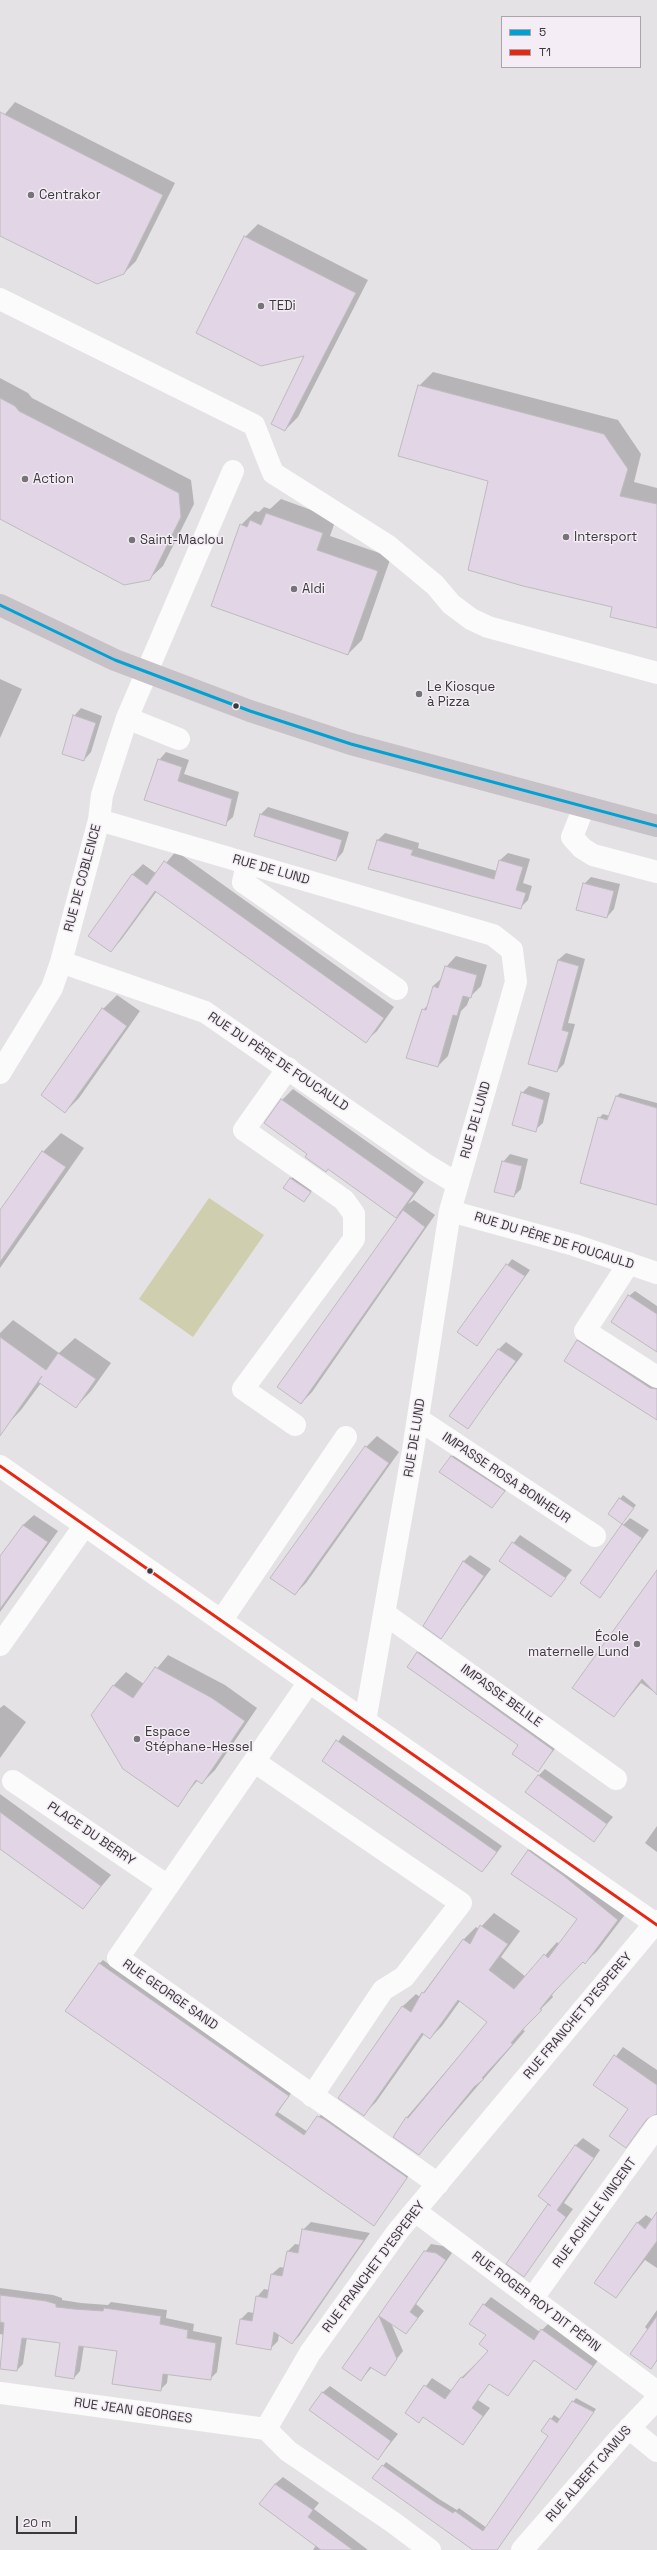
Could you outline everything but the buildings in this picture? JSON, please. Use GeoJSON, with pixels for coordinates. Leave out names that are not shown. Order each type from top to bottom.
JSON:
{"type":"FeatureCollection","features":[{"type":"Feature","properties":{"kind":"main road"},"geometry":{"type":"LineString","coordinates":[[0,605],[146,674],[351,744],[657,826]]}},
{"type":"Feature","properties":{"kind":"street"},"geometry":{"type":"LineString","coordinates":[[0,299],[254,425],[274,473],[388,545],[435,585],[451,604],[471,619],[488,627],[657,673]]}},
{"type":"Feature","properties":{"kind":"street","name":"RUE DE COBLENCE"},"geometry":{"type":"LineString","coordinates":[[0,1073],[52,988],[61,962],[99,820],[102,795],[127,718],[233,471]]}},
{"type":"Feature","properties":{"kind":"street"},"geometry":{"type":"LineString","coordinates":[[127,718],[179,739]]}},
{"type":"Feature","properties":{"kind":"street"},"geometry":{"type":"LineString","coordinates":[[584,807],[572,837],[582,848],[593,855],[657,872]]}},
{"type":"Feature","properties":{"kind":"street","name":"RUE DE LUND"},"geometry":{"type":"LineString","coordinates":[[99,820],[493,935],[512,950],[516,982],[450,1211],[418,1419],[385,1614],[365,1721]]}},
{"type":"Feature","properties":{"kind":"street"},"geometry":{"type":"LineString","coordinates":[[247,863],[243,882],[397,989]]}},
{"type":"Feature","properties":{"kind":"street","name":"RUE DU PÈRE DE FOUCAULD"},"geometry":{"type":"LineString","coordinates":[[61,962],[205,1012],[428,1166],[458,1184]]}},
{"type":"Feature","properties":{"kind":"street"},"geometry":{"type":"LineString","coordinates":[[288,1068],[244,1130],[344,1200],[354,1214],[354,1239],[243,1389],[295,1425]]}},
{"type":"Feature","properties":{"kind":"street","name":"RUE DU PÈRE DE FOUCAULD"},"geometry":{"type":"LineString","coordinates":[[450,1211],[574,1245],[657,1273]]}},
{"type":"Feature","properties":{"kind":"street"},"geometry":{"type":"LineString","coordinates":[[629,1263],[586,1331],[657,1377]]}},
{"type":"Feature","properties":{"kind":"street","name":"IMPASSE ROSA BONHEUR"},"geometry":{"type":"LineString","coordinates":[[418,1419],[595,1536]]}},
{"type":"Feature","properties":{"kind":"street"},"geometry":{"type":"LineString","coordinates":[[221,1620],[346,1437]]}},
{"type":"Feature","properties":{"kind":"street"},"geometry":{"type":"LineString","coordinates":[[0,1466],[656,1923]]}},
{"type":"Feature","properties":{"kind":"street"},"geometry":{"type":"LineString","coordinates":[[0,1645],[85,1525]]}},
{"type":"Feature","properties":{"kind":"street","name":"IMPASSE BELILE"},"geometry":{"type":"LineString","coordinates":[[385,1614],[616,1779]]}},
{"type":"Feature","properties":{"kind":"street","name":"RUE GEORGE SAND"},"geometry":{"type":"LineString","coordinates":[[309,1682],[118,1958],[438,2184]]}},
{"type":"Feature","properties":{"kind":"street"},"geometry":{"type":"LineString","coordinates":[[255,1762],[461,1903],[404,1977],[383,1990],[312,2096]]}},
{"type":"Feature","properties":{"kind":"street","name":"PLACE DU BERRY"},"geometry":{"type":"LineString","coordinates":[[13,1780],[168,1886]]}},
{"type":"Feature","properties":{"kind":"street","name":"RUE FRANCHET D'ESPEREY"},"geometry":{"type":"LineString","coordinates":[[266,2429],[310,2353],[415,2211],[656,1923]]}},
{"type":"Feature","properties":{"kind":"street","name":"RUE ACHILLE VINCENT"},"geometry":{"type":"LineString","coordinates":[[532,2299],[657,2126]]}},
{"type":"Feature","properties":{"kind":"street","name":"RUE ROGER ROY DIT PÉPIN"},"geometry":{"type":"LineString","coordinates":[[415,2211],[657,2392]]}},
{"type":"Feature","properties":{"kind":"street","name":"RUE JEAN GEORGES"},"geometry":{"type":"LineString","coordinates":[[0,2393],[266,2429]]}},
{"type":"Feature","properties":{"kind":"street","name":"RUE ALBERT CAMUS"},"geometry":{"type":"LineString","coordinates":[[522,2550],[657,2398]]}},
{"type":"Feature","properties":{"kind":"street"},"geometry":{"type":"LineString","coordinates":[[629,2428],[657,2451]]}},
{"type":"Feature","properties":{"kind":"street"},"geometry":{"type":"LineString","coordinates":[[266,2429],[288,2451],[394,2523],[430,2550]]}},
{"type":"Feature","properties":{"kind":"green space"},"geometry":{"type":"Polygon","coordinates":[[[209,1198],[264,1235],[193,1337],[139,1299],[209,1198]]]}},
{"type":"Feature","properties":{"kind":"transit line","name":"5"},"geometry":{"type":"LineString","coordinates":[[0,605],[115,660],[250,711],[351,744],[657,826]]}},
{"type":"Feature","properties":{"kind":"transit line","name":"T1"},"geometry":{"type":"LineString","coordinates":[[0,1466],[657,1925]]}},
{"type":"Feature","properties":{"kind":"place","name":"Centrakor"},"geometry":{"type":"Point","coordinates":[31,195]}},
{"type":"Feature","properties":{"kind":"place","name":"TEDi"},"geometry":{"type":"Point","coordinates":[261,306]}},
{"type":"Feature","properties":{"kind":"place","name":"Action"},"geometry":{"type":"Point","coordinates":[25,479]}},
{"type":"Feature","properties":{"kind":"place","name":"Intersport"},"geometry":{"type":"Point","coordinates":[566,537]}},
{"type":"Feature","properties":{"kind":"place","name":"Saint-Maclou"},"geometry":{"type":"Point","coordinates":[132,540]}},
{"type":"Feature","properties":{"kind":"place","name":"Aldi"},"geometry":{"type":"Point","coordinates":[294,589]}},
{"type":"Feature","properties":{"kind":"place","name":"Le Kiosque à Pizza"},"geometry":{"type":"Point","coordinates":[419,694]}},
{"type":"Feature","properties":{"kind":"place","name":"École maternelle Lund"},"geometry":{"type":"Point","coordinates":[637,1644]}},
{"type":"Feature","properties":{"kind":"place","name":"Espace Stéphane-Hessel"},"geometry":{"type":"Point","coordinates":[137,1739]}}]}
